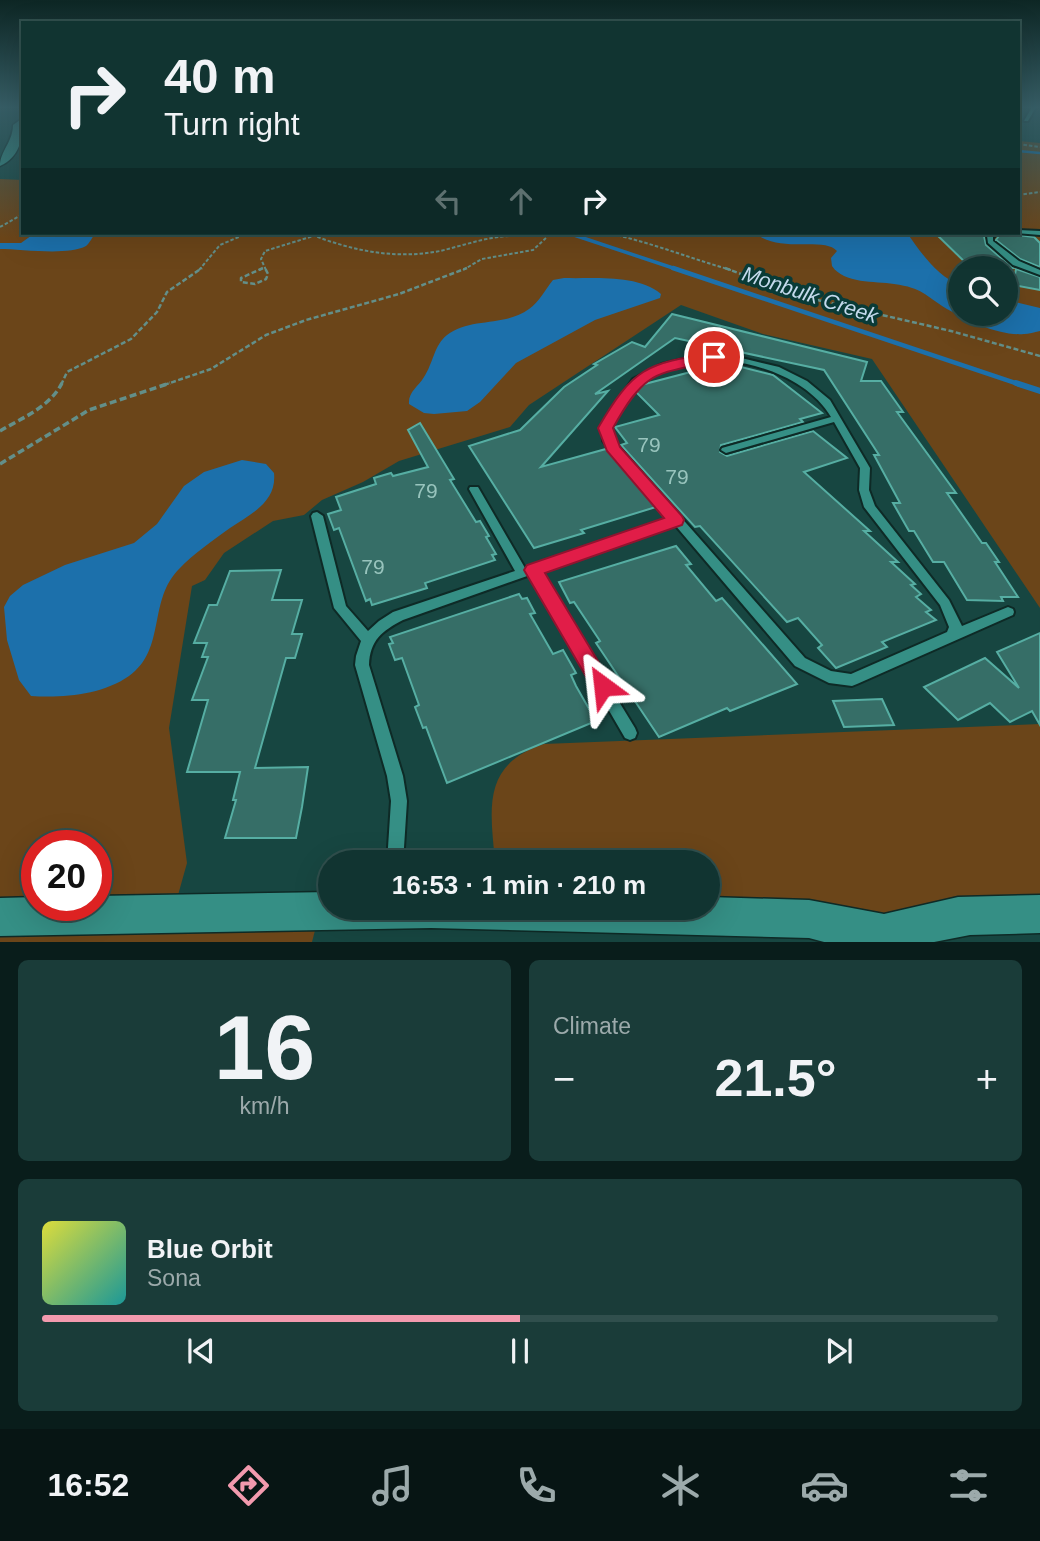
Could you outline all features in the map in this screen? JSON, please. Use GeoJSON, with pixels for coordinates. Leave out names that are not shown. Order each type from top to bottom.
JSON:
{"type":"FeatureCollection","features":[{"type":"Feature","properties":{"kind":"street"},"geometry":{"type":"LineString","coordinates":[[0,917],[318,911]]}},
{"type":"Feature","properties":{"kind":"street"},"geometry":{"type":"LineString","coordinates":[[720,917],[809,919],[883,938],[949,918],[1040,914]]}},
{"type":"Feature","properties":{"kind":"lane"},"geometry":{"type":"LineString","coordinates":[[1020,232],[1040,233]]}},
{"type":"Feature","properties":{"kind":"lane"},"geometry":{"type":"LineString","coordinates":[[994,235],[989,239],[992,244],[1016,263],[1040,273]]}},
{"type":"Feature","properties":{"kind":"lane"},"geometry":{"type":"LineString","coordinates":[[953,636],[956,628],[945,603],[865,498],[865,468],[827,402],[804,383],[761,364],[729,358],[701,358],[665,366],[645,375],[624,396],[607,424],[605,433],[613,448],[800,662],[818,674],[845,681],[859,679],[1008,612]]}},
{"type":"Feature","properties":{"kind":"lane"},"geometry":{"type":"LineString","coordinates":[[726,450],[836,418]]}},
{"type":"Feature","properties":{"kind":"lane"},"geometry":{"type":"LineString","coordinates":[[474,489],[630,733]]}},
{"type":"Feature","properties":{"kind":"lane"},"geometry":{"type":"LineString","coordinates":[[317,516],[340,608],[368,640]]}},
{"type":"Feature","properties":{"kind":"lane"},"geometry":{"type":"LineString","coordinates":[[396,850],[399,801],[395,776],[362,665],[362,654],[376,629],[398,617],[676,520]]}},
{"type":"Feature","properties":{"kind":"path"},"geometry":{"type":"LineString","coordinates":[[1020,195],[1040,192]]}},
{"type":"Feature","properties":{"kind":"path"},"geometry":{"type":"LineString","coordinates":[[0,227],[21,215]]}},
{"type":"Feature","properties":{"kind":"path"},"geometry":{"type":"LineString","coordinates":[[0,431],[51,398],[60,388],[67,372],[131,339],[157,312],[167,292],[202,268],[220,245],[243,235]]}},
{"type":"Feature","properties":{"kind":"path"},"geometry":{"type":"LineString","coordinates":[[313,235],[344,248],[398,255],[438,251],[495,237],[546,238],[559,235]]}},
{"type":"Feature","properties":{"kind":"path"},"geometry":{"type":"LineString","coordinates":[[616,235],[649,242],[678,255],[731,270],[800,296],[951,331],[1040,356]]}},
{"type":"Feature","properties":{"kind":"path"},"geometry":{"type":"LineString","coordinates":[[264,268],[241,278],[241,282],[255,284],[266,279],[268,274],[261,259],[265,251],[316,236]]}},
{"type":"Feature","properties":{"kind":"path"},"geometry":{"type":"LineString","coordinates":[[0,464],[89,410],[211,369],[265,335],[306,320],[399,294],[466,269],[482,259],[533,250],[546,238]]}},
{"type":"Feature","properties":{"kind":"shaded area"},"geometry":{"type":"Polygon","coordinates":[[[1020,151],[1040,151],[1040,608],[872,359],[763,334],[681,305],[529,405],[510,427],[399,461],[363,482],[322,500],[304,515],[273,521],[224,553],[205,580],[192,586],[169,728],[187,863],[173,913],[318,911],[312,942],[0,942],[0,179],[21,180],[21,235],[1020,235],[1020,151]]]}},
{"type":"Feature","properties":{"kind":"shaded area"},"geometry":{"type":"Polygon","coordinates":[[[1040,724],[1040,914],[949,918],[720,908],[720,850],[494,850],[492,806],[494,790],[500,776],[509,763],[544,744],[1040,724]]]}},
{"type":"Feature","properties":{"kind":"water"},"geometry":{"type":"Polygon","coordinates":[[[32,235],[94,235],[86,246],[68,251],[0,249],[0,243],[21,243],[32,235]]]}},
{"type":"Feature","properties":{"kind":"water"},"geometry":{"type":"Polygon","coordinates":[[[758,235],[908,235],[924,256],[948,278],[948,310],[911,288],[860,281],[844,276],[832,266],[831,258],[837,251],[831,247],[777,243],[758,235]]]}},
{"type":"Feature","properties":{"kind":"water"},"geometry":{"type":"Polygon","coordinates":[[[553,280],[628,280],[661,294],[660,298],[595,320],[516,363],[480,402],[467,411],[424,413],[409,404],[412,393],[427,372],[439,344],[447,335],[466,326],[520,315],[536,303],[553,280]]]}},
{"type":"Feature","properties":{"kind":"water"},"geometry":{"type":"Polygon","coordinates":[[[1018,303],[1040,308],[1040,331],[1014,334],[982,326],[1018,326],[1018,303]]]}},
{"type":"Feature","properties":{"kind":"water"},"geometry":{"type":"Polygon","coordinates":[[[242,460],[266,464],[274,473],[271,492],[261,506],[197,553],[170,581],[163,595],[153,638],[141,665],[129,676],[95,691],[69,696],[31,696],[19,680],[7,640],[4,607],[10,596],[23,585],[65,565],[134,543],[157,524],[184,486],[204,472],[242,460]]]}},
{"type":"Feature","properties":{"kind":"building"},"geometry":{"type":"Polygon","coordinates":[[[937,235],[985,235],[986,245],[999,256],[959,256],[937,235]]]}},
{"type":"Feature","properties":{"kind":"building"},"geometry":{"type":"Polygon","coordinates":[[[1000,235],[1034,237],[1040,243],[1040,267],[1016,256],[996,240],[1000,235]]]}},
{"type":"Feature","properties":{"kind":"building"},"geometry":{"type":"Polygon","coordinates":[[[1018,270],[1040,277],[1040,290],[1018,286],[1018,270]]]}},
{"type":"Feature","properties":{"kind":"building"},"geometry":{"type":"Polygon","coordinates":[[[672,314],[867,362],[861,381],[881,381],[903,412],[897,412],[956,493],[947,493],[982,543],[986,543],[999,562],[995,562],[1018,597],[1001,597],[1003,601],[967,600],[944,562],[933,562],[914,531],[909,531],[893,503],[900,503],[874,455],[879,455],[824,370],[675,338],[595,394],[608,391],[541,467],[606,449],[656,507],[534,548],[469,446],[520,430],[564,387],[597,365],[594,364],[632,342],[645,347],[672,314]]]}},
{"type":"Feature","properties":{"kind":"building"},"geometry":{"type":"Polygon","coordinates":[[[725,363],[773,375],[822,413],[800,419],[803,422],[721,445],[720,452],[727,456],[813,431],[847,458],[804,472],[870,531],[864,531],[898,562],[891,562],[915,584],[911,585],[921,594],[916,597],[931,610],[926,612],[936,620],[882,642],[887,647],[836,668],[818,648],[822,645],[798,618],[787,622],[700,526],[695,527],[621,445],[627,443],[615,427],[659,415],[636,392],[641,385],[725,363]]]}},
{"type":"Feature","properties":{"kind":"building"},"geometry":{"type":"Polygon","coordinates":[[[420,423],[454,479],[450,480],[476,522],[480,521],[489,536],[486,537],[496,554],[492,555],[495,560],[425,583],[427,588],[372,605],[370,599],[366,601],[339,528],[334,530],[328,514],[341,510],[336,497],[376,484],[374,478],[428,467],[408,430],[420,423]]]}},
{"type":"Feature","properties":{"kind":"building"},"geometry":{"type":"Polygon","coordinates":[[[676,546],[691,564],[686,565],[716,601],[722,598],[797,684],[730,711],[727,708],[659,737],[596,643],[600,641],[574,602],[570,603],[559,582],[676,546]]]}},
{"type":"Feature","properties":{"kind":"building"},"geometry":{"type":"Polygon","coordinates":[[[281,570],[272,600],[302,600],[292,634],[302,634],[295,658],[286,658],[255,768],[308,767],[296,838],[225,838],[236,800],[233,800],[240,772],[187,772],[208,700],[192,700],[208,657],[202,657],[207,643],[194,643],[209,605],[217,605],[230,571],[281,570]]]}},
{"type":"Feature","properties":{"kind":"building"},"geometry":{"type":"Polygon","coordinates":[[[519,594],[522,599],[527,598],[535,613],[530,614],[553,654],[563,650],[576,673],[571,675],[576,686],[596,721],[447,783],[426,727],[423,728],[415,707],[419,705],[402,658],[395,660],[389,644],[393,643],[390,637],[519,594]]]}},
{"type":"Feature","properties":{"kind":"building"},"geometry":{"type":"Polygon","coordinates":[[[1040,633],[1040,725],[1032,711],[1010,722],[990,703],[958,720],[924,687],[985,658],[1019,688],[997,652],[1040,633]]]}},
{"type":"Feature","properties":{"kind":"building"},"geometry":{"type":"Polygon","coordinates":[[[882,699],[894,725],[844,727],[833,701],[882,699]]]}},
{"type":"Feature","properties":{"kind":"waterway"},"geometry":{"type":"LineString","coordinates":[[1020,151],[1040,153]]}},
{"type":"Feature","properties":{"kind":"waterway","name":"Monbulk Creek"},"geometry":{"type":"LineString","coordinates":[[574,235],[673,268]]}},
{"type":"Feature","properties":{"kind":"waterway","name":"Monbulk Creek"},"geometry":{"type":"LineString","coordinates":[[673,268],[679,270]]}},
{"type":"Feature","properties":{"kind":"waterway","name":"Monbulk Creek"},"geometry":{"type":"LineString","coordinates":[[673,268],[1021,385]]}},
{"type":"Feature","properties":{"kind":"waterway","name":"Monbulk Creek"},"geometry":{"type":"LineString","coordinates":[[1016,383],[1040,391]]}},
{"type":"Feature","properties":{"kind":"route"},"geometry":{"type":"LineString","coordinates":[[603,686],[534,570],[676,520],[613,448],[607,439],[606,428],[618,404],[636,381],[645,375],[676,363],[714,357]]}}]}
